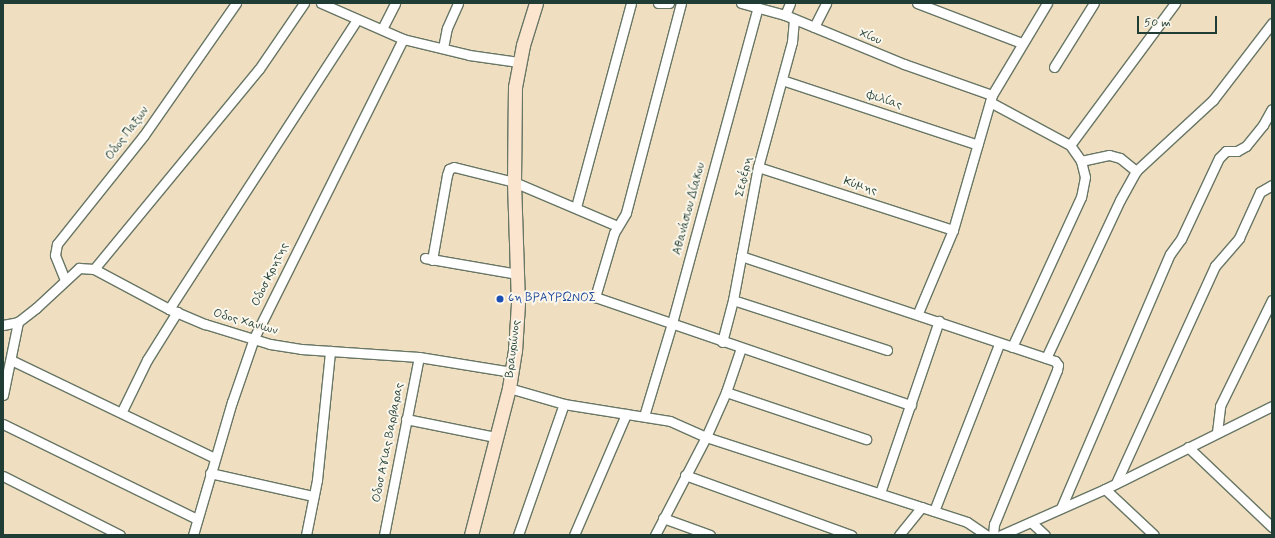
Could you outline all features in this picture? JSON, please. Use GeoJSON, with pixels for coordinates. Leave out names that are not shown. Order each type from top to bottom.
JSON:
{"type":"FeatureCollection","features":[{"type":"Feature","properties":{"kind":"main road","name":"Βραυρώνος"},"geometry":{"type":"LineString","coordinates":[[472,535],[512,372],[517,326],[518,274],[514,182],[515,87],[518,62],[536,3]]}},
{"type":"Feature","properties":{"kind":"street","name":"Οδος Παξων"},"geometry":{"type":"LineString","coordinates":[[65,280],[55,255],[57,244],[144,135],[236,3]]}},
{"type":"Feature","properties":{"kind":"street"},"geometry":{"type":"LineString","coordinates":[[3,325],[18,322],[79,268],[94,268],[259,69],[304,3]]}},
{"type":"Feature","properties":{"kind":"street"},"geometry":{"type":"LineString","coordinates":[[321,3],[356,21],[382,29],[403,39],[469,55],[518,62]]}},
{"type":"Feature","properties":{"kind":"street"},"geometry":{"type":"LineString","coordinates":[[382,29],[395,3]]}},
{"type":"Feature","properties":{"kind":"street"},"geometry":{"type":"LineString","coordinates":[[442,48],[447,28],[458,3]]}},
{"type":"Feature","properties":{"kind":"street"},"geometry":{"type":"LineString","coordinates":[[576,207],[631,3]]}},
{"type":"Feature","properties":{"kind":"street"},"geometry":{"type":"LineString","coordinates":[[658,3],[669,3]]}},
{"type":"Feature","properties":{"kind":"street"},"geometry":{"type":"LineString","coordinates":[[681,3],[626,213],[618,226],[595,297],[672,323],[722,342],[911,405]]}},
{"type":"Feature","properties":{"kind":"street","name":"Χίου"},"geometry":{"type":"LineString","coordinates":[[741,3],[785,15],[991,99],[1070,145]]}},
{"type":"Feature","properties":{"kind":"street"},"geometry":{"type":"LineString","coordinates":[[785,15],[790,3]]}},
{"type":"Feature","properties":{"kind":"street"},"geometry":{"type":"LineString","coordinates":[[814,27],[826,3]]}},
{"type":"Feature","properties":{"kind":"street"},"geometry":{"type":"LineString","coordinates":[[916,3],[1022,43]]}},
{"type":"Feature","properties":{"kind":"street"},"geometry":{"type":"LineString","coordinates":[[918,313],[953,230],[991,99],[1022,43],[1047,3]]}},
{"type":"Feature","properties":{"kind":"street"},"geometry":{"type":"LineString","coordinates":[[1054,67],[1094,3]]}},
{"type":"Feature","properties":{"kind":"street"},"geometry":{"type":"LineString","coordinates":[[1012,347],[1081,197],[1085,177],[1081,161],[1070,145],[1175,3]]}},
{"type":"Feature","properties":{"kind":"street","name":"Αθανάσιου Δίακου"},"geometry":{"type":"LineString","coordinates":[[644,416],[672,323],[758,8]]}},
{"type":"Feature","properties":{"kind":"street","name":"Σεφέρη"},"geometry":{"type":"LineString","coordinates":[[722,342],[733,300],[758,168],[792,42],[794,19]]}},
{"type":"Feature","properties":{"kind":"street"},"geometry":{"type":"LineString","coordinates":[[122,411],[173,311],[356,21]]}},
{"type":"Feature","properties":{"kind":"street"},"geometry":{"type":"LineString","coordinates":[[1046,358],[1120,200],[1136,171],[1213,100],[1272,23]]}},
{"type":"Feature","properties":{"kind":"street","name":"Οδοσ Κρητης"},"geometry":{"type":"LineString","coordinates":[[193,535],[210,473],[254,338],[403,39]]}},
{"type":"Feature","properties":{"kind":"street","name":"Φιλίας"},"geometry":{"type":"LineString","coordinates":[[782,80],[978,146]]}},
{"type":"Feature","properties":{"kind":"street"},"geometry":{"type":"LineString","coordinates":[[1061,508],[1170,254],[1181,239],[1219,158],[1226,151],[1237,151],[1246,146],[1263,125],[1272,109]]}},
{"type":"Feature","properties":{"kind":"street"},"geometry":{"type":"LineString","coordinates":[[1081,161],[1109,155],[1120,158],[1136,171]]}},
{"type":"Feature","properties":{"kind":"street"},"geometry":{"type":"LineString","coordinates":[[518,274],[428,259],[449,169],[454,167],[514,182],[618,226]]}},
{"type":"Feature","properties":{"kind":"street","name":"Κύμης"},"geometry":{"type":"LineString","coordinates":[[758,168],[953,230]]}},
{"type":"Feature","properties":{"kind":"street"},"geometry":{"type":"LineString","coordinates":[[1116,483],[1215,266],[1239,238],[1260,192],[1272,185]]}},
{"type":"Feature","properties":{"kind":"street"},"geometry":{"type":"LineString","coordinates":[[741,256],[918,313],[999,344],[1055,361],[1058,365],[1057,370],[994,524],[993,535]]}},
{"type":"Feature","properties":{"kind":"street","name":"Οδος Χανιων"},"geometry":{"type":"LineString","coordinates":[[94,268],[173,311],[205,324],[270,344],[330,351],[419,357],[512,372]]}},
{"type":"Feature","properties":{"kind":"street"},"geometry":{"type":"LineString","coordinates":[[733,300],[887,350]]}},
{"type":"Feature","properties":{"kind":"street"},"geometry":{"type":"LineString","coordinates":[[1216,432],[1220,406],[1272,300]]}},
{"type":"Feature","properties":{"kind":"street"},"geometry":{"type":"LineString","coordinates":[[3,395],[18,322]]}},
{"type":"Feature","properties":{"kind":"street"},"geometry":{"type":"LineString","coordinates":[[880,493],[939,322]]}},
{"type":"Feature","properties":{"kind":"street"},"geometry":{"type":"LineString","coordinates":[[934,511],[999,344]]}},
{"type":"Feature","properties":{"kind":"street"},"geometry":{"type":"LineString","coordinates":[[655,535],[706,437],[726,392],[741,348]]}},
{"type":"Feature","properties":{"kind":"street"},"geometry":{"type":"LineString","coordinates":[[306,535],[317,480],[330,351]]}},
{"type":"Feature","properties":{"kind":"street","name":"Οδοσ Αγιας Βαρβαρας"},"geometry":{"type":"LineString","coordinates":[[384,535],[419,357]]}},
{"type":"Feature","properties":{"kind":"street"},"geometry":{"type":"LineString","coordinates":[[11,360],[122,411],[215,458]]}},
{"type":"Feature","properties":{"kind":"street"},"geometry":{"type":"LineString","coordinates":[[509,388],[564,404],[644,416],[688,427],[706,437],[967,522],[986,535]]}},
{"type":"Feature","properties":{"kind":"street"},"geometry":{"type":"LineString","coordinates":[[726,392],[866,439]]}},
{"type":"Feature","properties":{"kind":"street"},"geometry":{"type":"LineString","coordinates":[[518,535],[564,404]]}},
{"type":"Feature","properties":{"kind":"street"},"geometry":{"type":"LineString","coordinates":[[1001,535],[1105,489],[1216,432],[1272,406]]}},
{"type":"Feature","properties":{"kind":"street"},"geometry":{"type":"LineString","coordinates":[[574,535],[626,414]]}},
{"type":"Feature","properties":{"kind":"street"},"geometry":{"type":"LineString","coordinates":[[406,419],[495,437]]}},
{"type":"Feature","properties":{"kind":"street"},"geometry":{"type":"LineString","coordinates":[[3,424],[198,519]]}},
{"type":"Feature","properties":{"kind":"street"},"geometry":{"type":"LineString","coordinates":[[1188,447],[1272,527]]}},
{"type":"Feature","properties":{"kind":"street"},"geometry":{"type":"LineString","coordinates":[[210,473],[313,496]]}},
{"type":"Feature","properties":{"kind":"street"},"geometry":{"type":"LineString","coordinates":[[685,475],[851,535]]}},
{"type":"Feature","properties":{"kind":"street"},"geometry":{"type":"LineString","coordinates":[[3,476],[120,535]]}},
{"type":"Feature","properties":{"kind":"street"},"geometry":{"type":"LineString","coordinates":[[1105,489],[1154,535]]}},
{"type":"Feature","properties":{"kind":"street"},"geometry":{"type":"LineString","coordinates":[[898,535],[922,507]]}},
{"type":"Feature","properties":{"kind":"street"},"geometry":{"type":"LineString","coordinates":[[663,518],[710,535]]}},
{"type":"Feature","properties":{"kind":"street"},"geometry":{"type":"LineString","coordinates":[[1031,522],[1045,535]]}},
{"type":"Feature","properties":{"kind":"place","name":"6η ΒΡΑΥΡΩΝΟΣ"},"geometry":{"type":"Point","coordinates":[500,299]}}]}
